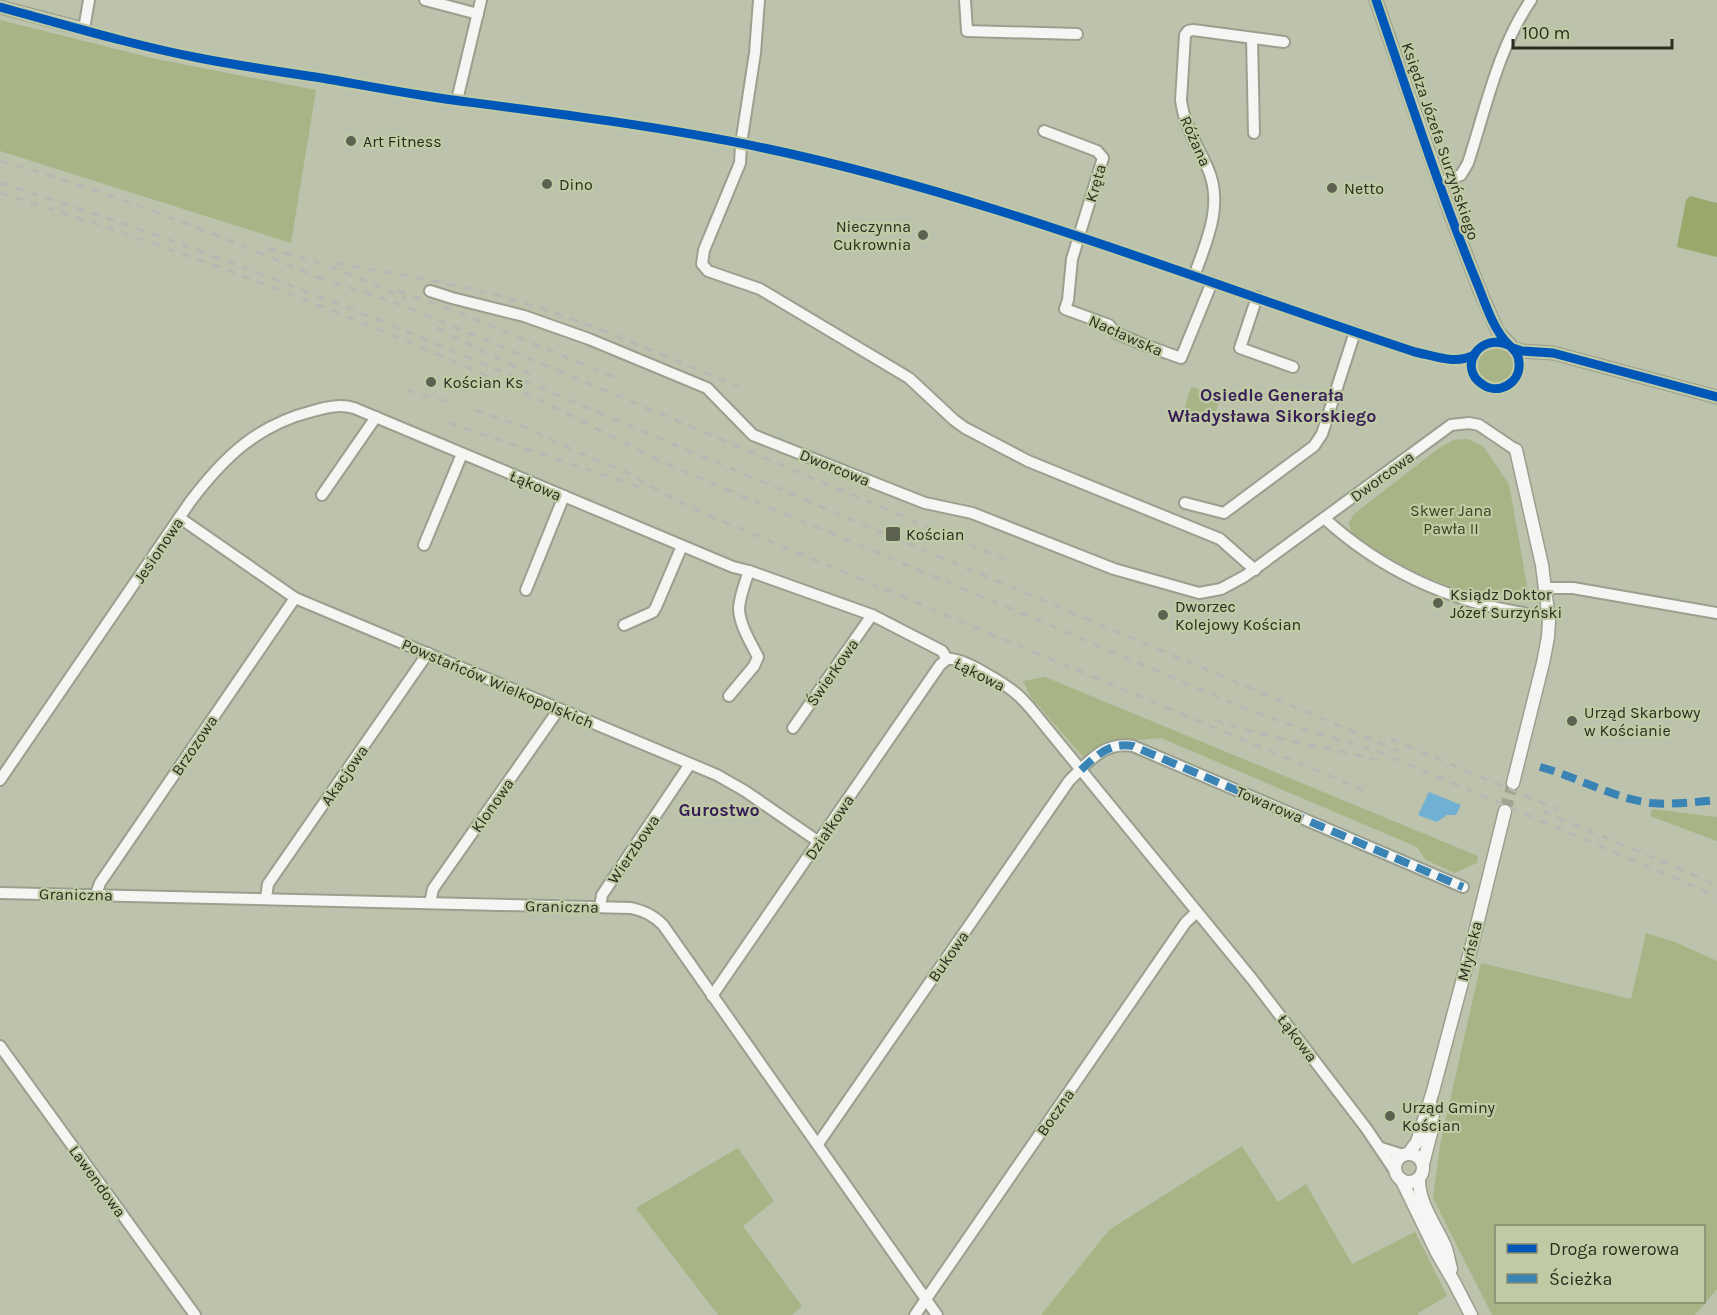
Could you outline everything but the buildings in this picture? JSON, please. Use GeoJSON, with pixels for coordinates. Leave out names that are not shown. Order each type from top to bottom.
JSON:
{"type":"FeatureCollection","features":[{"type":"Feature","properties":{"kind":"street"},"geometry":{"type":"LineString","coordinates":[[0,7],[84,29],[89,0]]}},
{"type":"Feature","properties":{"kind":"street"},"geometry":{"type":"LineString","coordinates":[[425,0],[478,14]]}},
{"type":"Feature","properties":{"kind":"street"},"geometry":{"type":"LineString","coordinates":[[457,100],[481,0]]}},
{"type":"Feature","properties":{"kind":"street"},"geometry":{"type":"LineString","coordinates":[[759,0],[755,53],[740,163],[704,250],[702,264],[708,271],[760,289],[909,378],[965,428],[1029,461],[1220,539],[1255,570]]}},
{"type":"Feature","properties":{"kind":"street"},"geometry":{"type":"LineString","coordinates":[[965,0],[967,31],[1077,34]]}},
{"type":"Feature","properties":{"kind":"street","name":"Księdza Józefa Surzyńskiego"},"geometry":{"type":"LineString","coordinates":[[1376,0],[1439,183],[1480,291],[1498,332],[1510,346],[1528,352],[1553,353],[1717,397]]}},
{"type":"Feature","properties":{"kind":"street"},"geometry":{"type":"LineString","coordinates":[[1439,183],[1461,175],[1465,170],[1503,52],[1531,0]]}},
{"type":"Feature","properties":{"kind":"street","name":"Różana"},"geometry":{"type":"LineString","coordinates":[[1194,276],[1210,232],[1215,202],[1214,187],[1209,171],[1182,111],[1185,35],[1188,31],[1193,30],[1284,42]]}},
{"type":"Feature","properties":{"kind":"street"},"geometry":{"type":"LineString","coordinates":[[1252,38],[1254,133]]}},
{"type":"Feature","properties":{"kind":"street","name":"Kręta"},"geometry":{"type":"LineString","coordinates":[[1044,131],[1097,151],[1103,158],[1079,236]]}},
{"type":"Feature","properties":{"kind":"street","name":"Nacławska"},"geometry":{"type":"LineString","coordinates":[[1079,236],[1072,259],[1065,309],[1109,325],[1116,333],[1181,358],[1212,282]]}},
{"type":"Feature","properties":{"kind":"street","name":"Dworcowa"},"geometry":{"type":"LineString","coordinates":[[430,291],[524,316],[599,343],[707,388],[753,435],[925,503],[972,513],[1114,569],[1199,593],[1228,586],[1255,570],[1451,425],[1469,423],[1479,425],[1516,450]]}},
{"type":"Feature","properties":{"kind":"street"},"geometry":{"type":"LineString","coordinates":[[1257,297],[1240,348],[1293,367]]}},
{"type":"Feature","properties":{"kind":"street"},"geometry":{"type":"LineString","coordinates":[[1185,503],[1224,513],[1314,446],[1322,434],[1355,332]]}},
{"type":"Feature","properties":{"kind":"street","name":"Jesionowa"},"geometry":{"type":"LineString","coordinates":[[0,780],[202,486],[229,456],[259,434],[305,413],[342,406],[354,408],[375,417]]}},
{"type":"Feature","properties":{"kind":"street"},"geometry":{"type":"LineString","coordinates":[[322,495],[375,417]]}},
{"type":"Feature","properties":{"kind":"street","name":"Łąkowa"},"geometry":{"type":"LineString","coordinates":[[375,417],[733,567],[872,615],[942,651],[947,659],[956,659],[981,671],[1019,696],[1276,1009],[1381,1148],[1398,1175],[1471,1315]]}},
{"type":"Feature","properties":{"kind":"street"},"geometry":{"type":"LineString","coordinates":[[1513,783],[1546,651],[1549,620],[1546,588],[1516,450]]}},
{"type":"Feature","properties":{"kind":"street"},"geometry":{"type":"LineString","coordinates":[[424,545],[462,454]]}},
{"type":"Feature","properties":{"kind":"street"},"geometry":{"type":"LineString","coordinates":[[526,590],[564,496]]}},
{"type":"Feature","properties":{"kind":"street","name":"Powstańców Wielkopolskich"},"geometry":{"type":"LineString","coordinates":[[180,518],[296,597],[717,775],[745,791],[819,842]]}},
{"type":"Feature","properties":{"kind":"street"},"geometry":{"type":"LineString","coordinates":[[1324,518],[1362,550],[1409,577],[1456,597],[1524,613]]}},
{"type":"Feature","properties":{"kind":"street"},"geometry":{"type":"LineString","coordinates":[[624,625],[653,612],[682,546]]}},
{"type":"Feature","properties":{"kind":"street"},"geometry":{"type":"LineString","coordinates":[[729,696],[754,666],[758,657],[741,619],[739,609],[749,571]]}},
{"type":"Feature","properties":{"kind":"street"},"geometry":{"type":"LineString","coordinates":[[1546,588],[1573,588],[1717,613]]}},
{"type":"Feature","properties":{"kind":"street","name":"Brzozowa"},"geometry":{"type":"LineString","coordinates":[[96,894],[100,883],[296,597]]}},
{"type":"Feature","properties":{"kind":"street","name":"Świerkowa"},"geometry":{"type":"LineString","coordinates":[[793,728],[872,615]]}},
{"type":"Feature","properties":{"kind":"street","name":"Akacjowa"},"geometry":{"type":"LineString","coordinates":[[266,898],[268,884],[428,653]]}},
{"type":"Feature","properties":{"kind":"street","name":"Działkowa"},"geometry":{"type":"LineString","coordinates":[[712,996],[940,665],[947,659]]}},
{"type":"Feature","properties":{"kind":"street","name":"Klonowa"},"geometry":{"type":"LineString","coordinates":[[430,903],[433,889],[559,709]]}},
{"type":"Feature","properties":{"kind":"street","name":"Towarowa"},"geometry":{"type":"LineString","coordinates":[[1081,770],[1108,747],[1133,746],[1463,887]]}},
{"type":"Feature","properties":{"kind":"street","name":"Wierzbowa"},"geometry":{"type":"LineString","coordinates":[[600,907],[602,895],[690,764]]}},
{"type":"Feature","properties":{"kind":"street","name":"Bukowa"},"geometry":{"type":"LineString","coordinates":[[818,1144],[1069,781],[1081,770]]}},
{"type":"Feature","properties":{"kind":"street","name":"Młyńska"},"geometry":{"type":"LineString","coordinates":[[1406,1154],[1417,1142],[1433,1091],[1504,811]]}},
{"type":"Feature","properties":{"kind":"street","name":"Graniczna"},"geometry":{"type":"LineString","coordinates":[[0,893],[600,907],[631,908],[644,911],[654,916],[663,925],[937,1315]]}},
{"type":"Feature","properties":{"kind":"street","name":"Boczna"},"geometry":{"type":"LineString","coordinates":[[915,1315],[1186,922],[1197,912]]}},
{"type":"Feature","properties":{"kind":"street","name":"Lawendowa"},"geometry":{"type":"LineString","coordinates":[[0,1046],[195,1315]]}},
{"type":"Feature","properties":{"kind":"street","name":"Młyńska"},"geometry":{"type":"LineString","coordinates":[[1423,1164],[1432,1129],[1433,1091]]}},
{"type":"Feature","properties":{"kind":"street"},"geometry":{"type":"LineString","coordinates":[[1381,1148],[1417,1156],[1423,1164],[1423,1169],[1419,1178],[1410,1182],[1398,1175],[1396,1162],[1406,1154]]}},
{"type":"Feature","properties":{"kind":"street","name":"Łąkowa"},"geometry":{"type":"LineString","coordinates":[[1419,1178],[1425,1205],[1446,1248],[1454,1282]]}},
{"type":"Feature","properties":{"kind":"green space"},"geometry":{"type":"Polygon","coordinates":[[[0,20],[156,59],[316,90],[291,243],[0,151],[0,20]]]}},
{"type":"Feature","properties":{"kind":"green space"},"geometry":{"type":"Polygon","coordinates":[[[1690,196],[1717,203],[1717,257],[1677,247],[1686,200],[1690,196]]]}},
{"type":"Feature","properties":{"kind":"green space"},"geometry":{"type":"Polygon","coordinates":[[[1496,347],[1509,352],[1514,365],[1509,378],[1496,383],[1483,378],[1478,365],[1483,352],[1496,347]]]}},
{"type":"Feature","properties":{"kind":"green space"},"geometry":{"type":"Polygon","coordinates":[[[1191,387],[1221,396],[1211,425],[1182,416],[1191,387]]]}},
{"type":"Feature","properties":{"kind":"green space","name":"Skwer Jana Pawła II"},"geometry":{"type":"Polygon","coordinates":[[[1468,439],[1483,446],[1509,484],[1529,597],[1491,592],[1488,601],[1414,572],[1351,532],[1349,523],[1354,514],[1439,448],[1453,440],[1468,439]]]}},
{"type":"Feature","properties":{"kind":"green space"},"geometry":{"type":"Polygon","coordinates":[[[1045,677],[1478,856],[1477,863],[1454,873],[1426,860],[1417,847],[1161,738],[1119,739],[1105,742],[1084,758],[1030,696],[1023,681],[1045,677]]]}},
{"type":"Feature","properties":{"kind":"green space"},"geometry":{"type":"Polygon","coordinates":[[[1652,809],[1717,817],[1717,841],[1650,816],[1652,809]]]}},
{"type":"Feature","properties":{"kind":"green space"},"geometry":{"type":"Polygon","coordinates":[[[1646,933],[1675,942],[1717,961],[1717,1289],[1695,1315],[1492,1315],[1433,1198],[1440,1145],[1481,963],[1631,999],[1646,933]]]}},
{"type":"Feature","properties":{"kind":"green space"},"geometry":{"type":"Polygon","coordinates":[[[1242,1146],[1278,1202],[1306,1184],[1352,1264],[1415,1232],[1447,1296],[1418,1315],[1041,1315],[1109,1230],[1242,1146]]]}},
{"type":"Feature","properties":{"kind":"green space"},"geometry":{"type":"Polygon","coordinates":[[[738,1148],[774,1201],[743,1226],[802,1306],[792,1315],[718,1315],[636,1208],[738,1148]]]}},
{"type":"Feature","properties":{"kind":"water"},"geometry":{"type":"Polygon","coordinates":[[[1429,792],[1461,805],[1456,815],[1447,815],[1437,822],[1418,815],[1429,792]]]}},
{"type":"Feature","properties":{"kind":"tunnel"},"geometry":{"type":"LineString","coordinates":[[1505,811],[1513,783]]}},
{"type":"Feature","properties":{"kind":"railway"},"geometry":{"type":"LineString","coordinates":[[0,161],[83,186],[164,215],[324,280]]}},
{"type":"Feature","properties":{"kind":"railway"},"geometry":{"type":"LineString","coordinates":[[0,183],[202,252],[401,329],[1399,751]]}},
{"type":"Feature","properties":{"kind":"railway"},"geometry":{"type":"LineString","coordinates":[[0,193],[196,259],[389,334],[516,389],[658,459],[738,494],[1237,705],[1282,722],[1382,753],[1717,896]]}},
{"type":"Feature","properties":{"kind":"railway"},"geometry":{"type":"LineString","coordinates":[[268,248],[332,267],[406,298]]}},
{"type":"Feature","properties":{"kind":"railway"},"geometry":{"type":"LineString","coordinates":[[337,263],[452,285],[521,302],[603,331],[738,386]]}},
{"type":"Feature","properties":{"kind":"railway"},"geometry":{"type":"LineString","coordinates":[[318,277],[405,306],[1009,561]]}},
{"type":"Feature","properties":{"kind":"railway"},"geometry":{"type":"LineString","coordinates":[[398,291],[448,308],[618,379]]}},
{"type":"Feature","properties":{"kind":"railway"},"geometry":{"type":"LineString","coordinates":[[437,328],[539,379]]}},
{"type":"Feature","properties":{"kind":"railway"},"geometry":{"type":"LineString","coordinates":[[407,390],[451,403]]}},
{"type":"Feature","properties":{"kind":"railway"},"geometry":{"type":"LineString","coordinates":[[475,410],[525,427],[626,472],[703,513],[1363,790]]}},
{"type":"Feature","properties":{"kind":"railway"},"geometry":{"type":"LineString","coordinates":[[449,423],[642,488]]}},
{"type":"Feature","properties":{"kind":"railway"},"geometry":{"type":"LineString","coordinates":[[1215,720],[1275,737],[1377,760]]}},
{"type":"Feature","properties":{"kind":"railway"},"geometry":{"type":"LineString","coordinates":[[1391,739],[1557,809]]}},
{"type":"Feature","properties":{"kind":"railway"},"geometry":{"type":"LineString","coordinates":[[1543,811],[1717,885]]}},
{"type":"Feature","properties":{"kind":"marked path"},"geometry":{"type":"LineString","coordinates":[[1081,770],[1104,751],[1117,746],[1133,746],[1463,887]]}},
{"type":"Feature","properties":{"kind":"marked path"},"geometry":{"type":"LineString","coordinates":[[1540,767],[1623,797],[1651,803],[1717,800]]}},
{"type":"Feature","properties":{"kind":"cycle path"},"geometry":{"type":"LineString","coordinates":[[1376,0],[1438,180],[1491,318],[1518,357],[1519,370],[1507,386],[1495,389],[1482,384],[1475,377],[1472,369],[1475,353],[1489,343],[1498,342],[1508,345]]}},
{"type":"Feature","properties":{"kind":"cycle path"},"geometry":{"type":"LineString","coordinates":[[0,7],[124,41],[199,58],[425,96],[612,121],[764,148],[847,167],[1011,214],[1415,352],[1452,360],[1474,355]]}},
{"type":"Feature","properties":{"kind":"cycle path"},"geometry":{"type":"LineString","coordinates":[[1513,348],[1522,351],[1553,353],[1717,397]]}},
{"type":"Feature","properties":{"kind":"place","name":"Art Fitness"},"geometry":{"type":"Point","coordinates":[351,141]}},
{"type":"Feature","properties":{"kind":"place","name":"Dino"},"geometry":{"type":"Point","coordinates":[547,184]}},
{"type":"Feature","properties":{"kind":"place","name":"Netto"},"geometry":{"type":"Point","coordinates":[1332,188]}},
{"type":"Feature","properties":{"kind":"place","name":"Nieczynna Cukrownia"},"geometry":{"type":"Point","coordinates":[923,235]}},
{"type":"Feature","properties":{"kind":"place","name":"Kościan Ks"},"geometry":{"type":"Point","coordinates":[431,382]}},
{"type":"Feature","properties":{"kind":"place","name":"Kościan"},"geometry":{"type":"Point","coordinates":[893,534]}},
{"type":"Feature","properties":{"kind":"place","name":"Ksiądz Doktor Józef Surzyński"},"geometry":{"type":"Point","coordinates":[1438,603]}},
{"type":"Feature","properties":{"kind":"place","name":"Dworzec Kolejowy Kościan"},"geometry":{"type":"Point","coordinates":[1163,615]}},
{"type":"Feature","properties":{"kind":"place","name":"Urząd Skarbowy w Kościanie"},"geometry":{"type":"Point","coordinates":[1572,721]}},
{"type":"Feature","properties":{"kind":"place","name":"Urząd Gminy Kościan"},"geometry":{"type":"Point","coordinates":[1390,1116]}},
{"type":"Feature","properties":{"kind":"district","name":"Osiedle Generała Władysława Sikorskiego"},"geometry":{"type":"Point","coordinates":[1272,405]}},
{"type":"Feature","properties":{"kind":"district","name":"Gurostwo"},"geometry":{"type":"Point","coordinates":[719,810]}}]}
